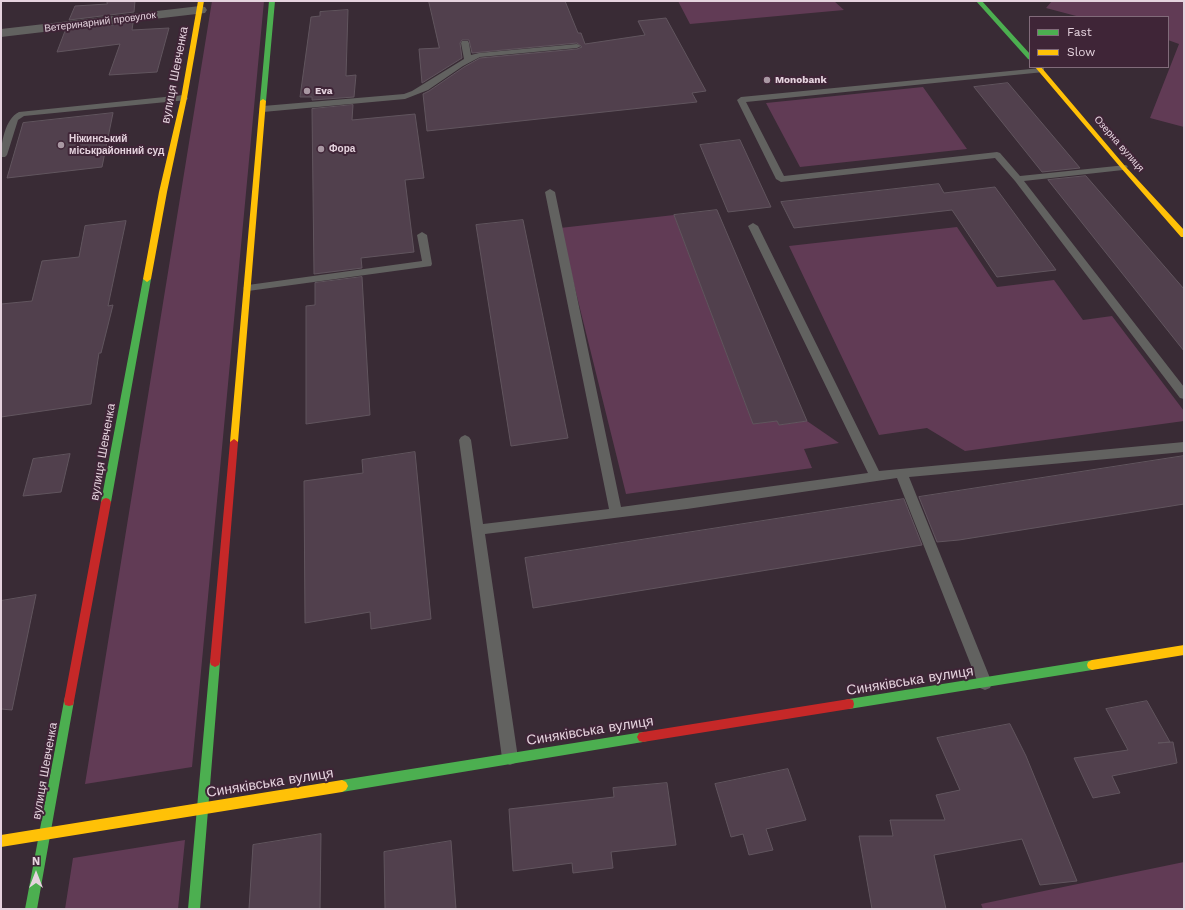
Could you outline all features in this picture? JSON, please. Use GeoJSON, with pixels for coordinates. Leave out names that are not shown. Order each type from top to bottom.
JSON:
{"type":"FeatureCollection","features":[{"type":"Feature","properties":{"kind":"main road"},"geometry":{"type":"LineString","coordinates":[[194,909],[272,1]]}},
{"type":"Feature","properties":{"kind":"main road"},"geometry":{"type":"LineString","coordinates":[[979,1],[1029,57]]}},
{"type":"Feature","properties":{"kind":"main road","name":"вулиця Шевченка"},"geometry":{"type":"LineString","coordinates":[[31,909],[161,200],[184,98],[200,6]]}},
{"type":"Feature","properties":{"kind":"main road","name":"Озерна вулиця"},"geometry":{"type":"LineString","coordinates":[[1040,68],[1123,167],[1184,235]]}},
{"type":"Feature","properties":{"kind":"main road","name":"Синяківська вулиця"},"geometry":{"type":"LineString","coordinates":[[1,841],[203,807],[1184,650]]}},
{"type":"Feature","properties":{"kind":"street","name":"Ветеринарний провулок"},"geometry":{"type":"LineString","coordinates":[[1,33],[200,6]]}},
{"type":"Feature","properties":{"kind":"lane"},"geometry":{"type":"LineString","coordinates":[[465,43],[468,59]]}},
{"type":"Feature","properties":{"kind":"lane"},"geometry":{"type":"LineString","coordinates":[[263,109],[404,96],[417,93],[431,85],[468,59],[480,56],[577,46]]}},
{"type":"Feature","properties":{"kind":"lane"},"geometry":{"type":"LineString","coordinates":[[1040,68],[741,100],[781,179],[997,155],[1018,179],[1184,395]]}},
{"type":"Feature","properties":{"kind":"lane"},"geometry":{"type":"LineString","coordinates":[[2,155],[14,120],[22,114],[184,98]]}},
{"type":"Feature","properties":{"kind":"lane"},"geometry":{"type":"LineString","coordinates":[[1018,179],[1123,167]]}},
{"type":"Feature","properties":{"kind":"lane"},"geometry":{"type":"LineString","coordinates":[[550,192],[616,513]]}},
{"type":"Feature","properties":{"kind":"lane"},"geometry":{"type":"LineString","coordinates":[[753,226],[876,477]]}},
{"type":"Feature","properties":{"kind":"lane"},"geometry":{"type":"LineString","coordinates":[[248,288],[427,264],[422,235]]}},
{"type":"Feature","properties":{"kind":"lane"},"geometry":{"type":"LineString","coordinates":[[464,440],[510,758]]}},
{"type":"Feature","properties":{"kind":"lane"},"geometry":{"type":"LineString","coordinates":[[478,530],[616,513],[901,473],[1184,447]]}},
{"type":"Feature","properties":{"kind":"lane"},"geometry":{"type":"LineString","coordinates":[[901,473],[985,683]]}},
{"type":"Feature","properties":{"kind":"shaded area"},"geometry":{"type":"Polygon","coordinates":[[[212,1],[264,1],[192,767],[85,784],[212,1]]]}},
{"type":"Feature","properties":{"kind":"shaded area"},"geometry":{"type":"Polygon","coordinates":[[[678,1],[834,1],[844,10],[690,24],[678,1]]]}},
{"type":"Feature","properties":{"kind":"shaded area"},"geometry":{"type":"Polygon","coordinates":[[[1052,1],[1184,1],[1184,127],[1150,118],[1179,44],[1169,40],[1169,16],[1076,16],[1046,8],[1052,1]]]}},
{"type":"Feature","properties":{"kind":"shaded area"},"geometry":{"type":"Polygon","coordinates":[[[923,87],[967,149],[800,167],[766,103],[923,87]]]}},
{"type":"Feature","properties":{"kind":"shaded area"},"geometry":{"type":"Polygon","coordinates":[[[674,215],[753,424],[777,421],[779,425],[807,421],[839,443],[804,449],[812,468],[626,494],[560,228],[674,215]]]}},
{"type":"Feature","properties":{"kind":"shaded area"},"geometry":{"type":"Polygon","coordinates":[[[957,227],[997,287],[1054,280],[1083,320],[1112,316],[1184,411],[1184,421],[965,451],[927,428],[879,435],[789,246],[957,227]]]}},
{"type":"Feature","properties":{"kind":"shaded area"},"geometry":{"type":"Polygon","coordinates":[[[185,840],[178,909],[65,909],[73,858],[185,840]]]}},
{"type":"Feature","properties":{"kind":"shaded area"},"geometry":{"type":"Polygon","coordinates":[[[1184,862],[1184,909],[983,909],[981,904],[1184,862]]]}},
{"type":"Feature","properties":{"kind":"building"},"geometry":{"type":"Polygon","coordinates":[[[107,1],[135,1],[134,12],[69,20],[75,6],[107,4],[107,1]]]}},
{"type":"Feature","properties":{"kind":"building"},"geometry":{"type":"Polygon","coordinates":[[[429,1],[565,1],[578,33],[581,33],[585,44],[645,35],[638,21],[666,18],[706,91],[692,93],[697,102],[427,131],[423,94],[480,58],[577,49],[582,47],[577,43],[472,53],[469,40],[462,40],[460,43],[462,58],[422,83],[419,49],[439,48],[429,1]]]}},
{"type":"Feature","properties":{"kind":"building"},"geometry":{"type":"Polygon","coordinates":[[[348,10],[346,76],[356,75],[354,97],[312,100],[312,97],[300,97],[311,17],[320,16],[320,12],[348,10]]]}},
{"type":"Feature","properties":{"kind":"building"},"geometry":{"type":"Polygon","coordinates":[[[133,23],[132,30],[169,28],[157,72],[109,75],[120,44],[57,52],[65,31],[133,23]]]}},
{"type":"Feature","properties":{"kind":"building"},"geometry":{"type":"Polygon","coordinates":[[[1008,83],[1080,168],[1042,172],[974,87],[1008,83]]]}},
{"type":"Feature","properties":{"kind":"building"},"geometry":{"type":"Polygon","coordinates":[[[353,105],[352,120],[415,114],[424,178],[405,180],[414,252],[361,258],[362,268],[314,274],[312,109],[353,105]]]}},
{"type":"Feature","properties":{"kind":"building","name":"Ніжинський міськрайонний суд"},"geometry":{"type":"Polygon","coordinates":[[[113,113],[102,167],[7,178],[23,123],[113,113]]]}},
{"type":"Feature","properties":{"kind":"building"},"geometry":{"type":"Polygon","coordinates":[[[740,140],[771,207],[728,212],[700,145],[740,140]]]}},
{"type":"Feature","properties":{"kind":"building"},"geometry":{"type":"Polygon","coordinates":[[[1086,176],[1184,289],[1184,351],[1048,180],[1086,176]]]}},
{"type":"Feature","properties":{"kind":"building"},"geometry":{"type":"Polygon","coordinates":[[[939,184],[944,193],[995,187],[1056,270],[997,277],[952,210],[794,228],[781,202],[939,184]]]}},
{"type":"Feature","properties":{"kind":"building"},"geometry":{"type":"Polygon","coordinates":[[[717,210],[807,421],[779,425],[777,421],[753,424],[674,215],[717,210]]]}},
{"type":"Feature","properties":{"kind":"building"},"geometry":{"type":"Polygon","coordinates":[[[523,220],[568,438],[511,446],[476,225],[523,220]]]}},
{"type":"Feature","properties":{"kind":"building"},"geometry":{"type":"Polygon","coordinates":[[[126,221],[108,306],[113,305],[101,353],[99,353],[91,404],[1,417],[1,304],[32,301],[42,261],[79,257],[85,226],[126,221]]]}},
{"type":"Feature","properties":{"kind":"building"},"geometry":{"type":"Polygon","coordinates":[[[362,277],[370,415],[306,424],[306,306],[315,305],[315,283],[362,277]]]}},
{"type":"Feature","properties":{"kind":"building"},"geometry":{"type":"Polygon","coordinates":[[[415,452],[431,619],[371,629],[370,612],[305,623],[304,481],[363,473],[362,460],[415,452]]]}},
{"type":"Feature","properties":{"kind":"building"},"geometry":{"type":"Polygon","coordinates":[[[70,454],[61,492],[23,496],[33,459],[70,454]]]}},
{"type":"Feature","properties":{"kind":"building"},"geometry":{"type":"Polygon","coordinates":[[[1184,456],[1184,504],[959,540],[937,542],[919,497],[1184,456]]]}},
{"type":"Feature","properties":{"kind":"building"},"geometry":{"type":"Polygon","coordinates":[[[904,499],[922,545],[533,608],[525,558],[904,499]]]}},
{"type":"Feature","properties":{"kind":"building"},"geometry":{"type":"Polygon","coordinates":[[[36,595],[12,710],[1,709],[1,601],[36,595]]]}},
{"type":"Feature","properties":{"kind":"building"},"geometry":{"type":"Polygon","coordinates":[[[1147,701],[1170,742],[1158,743],[1173,742],[1177,763],[1112,776],[1120,793],[1093,798],[1074,758],[1128,750],[1106,709],[1147,701]]]}},
{"type":"Feature","properties":{"kind":"building"},"geometry":{"type":"Polygon","coordinates":[[[1010,724],[1026,756],[1077,881],[1040,885],[1022,839],[934,855],[946,909],[872,909],[859,836],[893,836],[890,820],[945,820],[936,795],[960,790],[937,738],[1010,724]]]}},
{"type":"Feature","properties":{"kind":"building"},"geometry":{"type":"Polygon","coordinates":[[[788,769],[806,820],[766,829],[773,850],[749,855],[743,834],[731,837],[715,784],[788,769]]]}},
{"type":"Feature","properties":{"kind":"building"},"geometry":{"type":"Polygon","coordinates":[[[667,783],[676,845],[611,852],[613,868],[573,873],[572,863],[513,871],[509,809],[614,797],[613,788],[667,783]]]}},
{"type":"Feature","properties":{"kind":"building"},"geometry":{"type":"Polygon","coordinates":[[[321,834],[320,909],[249,909],[253,845],[321,834]]]}},
{"type":"Feature","properties":{"kind":"building"},"geometry":{"type":"Polygon","coordinates":[[[451,841],[456,909],[385,909],[384,852],[451,841]]]}},
{"type":"Feature","properties":{"kind":"traffic: fast"},"geometry":{"type":"LineString","coordinates":[[263,101],[272,1]]}},
{"type":"Feature","properties":{"kind":"traffic: fast"},"geometry":{"type":"LineString","coordinates":[[979,1],[1029,57]]}},
{"type":"Feature","properties":{"kind":"traffic: fast"},"geometry":{"type":"LineString","coordinates":[[106,502],[147,279]]}},
{"type":"Feature","properties":{"kind":"traffic: fast"},"geometry":{"type":"LineString","coordinates":[[194,909],[215,662]]}},
{"type":"Feature","properties":{"kind":"traffic: fast"},"geometry":{"type":"LineString","coordinates":[[849,704],[1092,665]]}},
{"type":"Feature","properties":{"kind":"traffic: fast"},"geometry":{"type":"LineString","coordinates":[[31,909],[69,701]]}},
{"type":"Feature","properties":{"kind":"traffic: fast"},"geometry":{"type":"LineString","coordinates":[[342,786],[643,737]]}},
{"type":"Feature","properties":{"kind":"traffic: slow"},"geometry":{"type":"LineString","coordinates":[[147,279],[163,192],[184,98],[201,1]]}},
{"type":"Feature","properties":{"kind":"traffic: slow"},"geometry":{"type":"LineString","coordinates":[[1039,68],[1123,167],[1184,235]]}},
{"type":"Feature","properties":{"kind":"traffic: slow"},"geometry":{"type":"LineString","coordinates":[[234,442],[263,101]]}},
{"type":"Feature","properties":{"kind":"traffic: slow"},"geometry":{"type":"LineString","coordinates":[[1092,665],[1184,650]]}},
{"type":"Feature","properties":{"kind":"traffic: slow"},"geometry":{"type":"LineString","coordinates":[[1,841],[342,786]]}},
{"type":"Feature","properties":{"kind":"traffic: jam"},"geometry":{"type":"LineString","coordinates":[[215,662],[234,442]]}},
{"type":"Feature","properties":{"kind":"traffic: jam"},"geometry":{"type":"LineString","coordinates":[[69,701],[106,502]]}},
{"type":"Feature","properties":{"kind":"traffic: jam"},"geometry":{"type":"LineString","coordinates":[[643,737],[849,704]]}},
{"type":"Feature","properties":{"kind":"place","name":"Monobank"},"geometry":{"type":"Point","coordinates":[767,80]}},
{"type":"Feature","properties":{"kind":"place","name":"Eva"},"geometry":{"type":"Point","coordinates":[307,91]}},
{"type":"Feature","properties":{"kind":"place","name":"Ніжинський міськрайонний суд"},"geometry":{"type":"Point","coordinates":[61,145]}},
{"type":"Feature","properties":{"kind":"place","name":"Фора"},"geometry":{"type":"Point","coordinates":[321,149]}}]}
